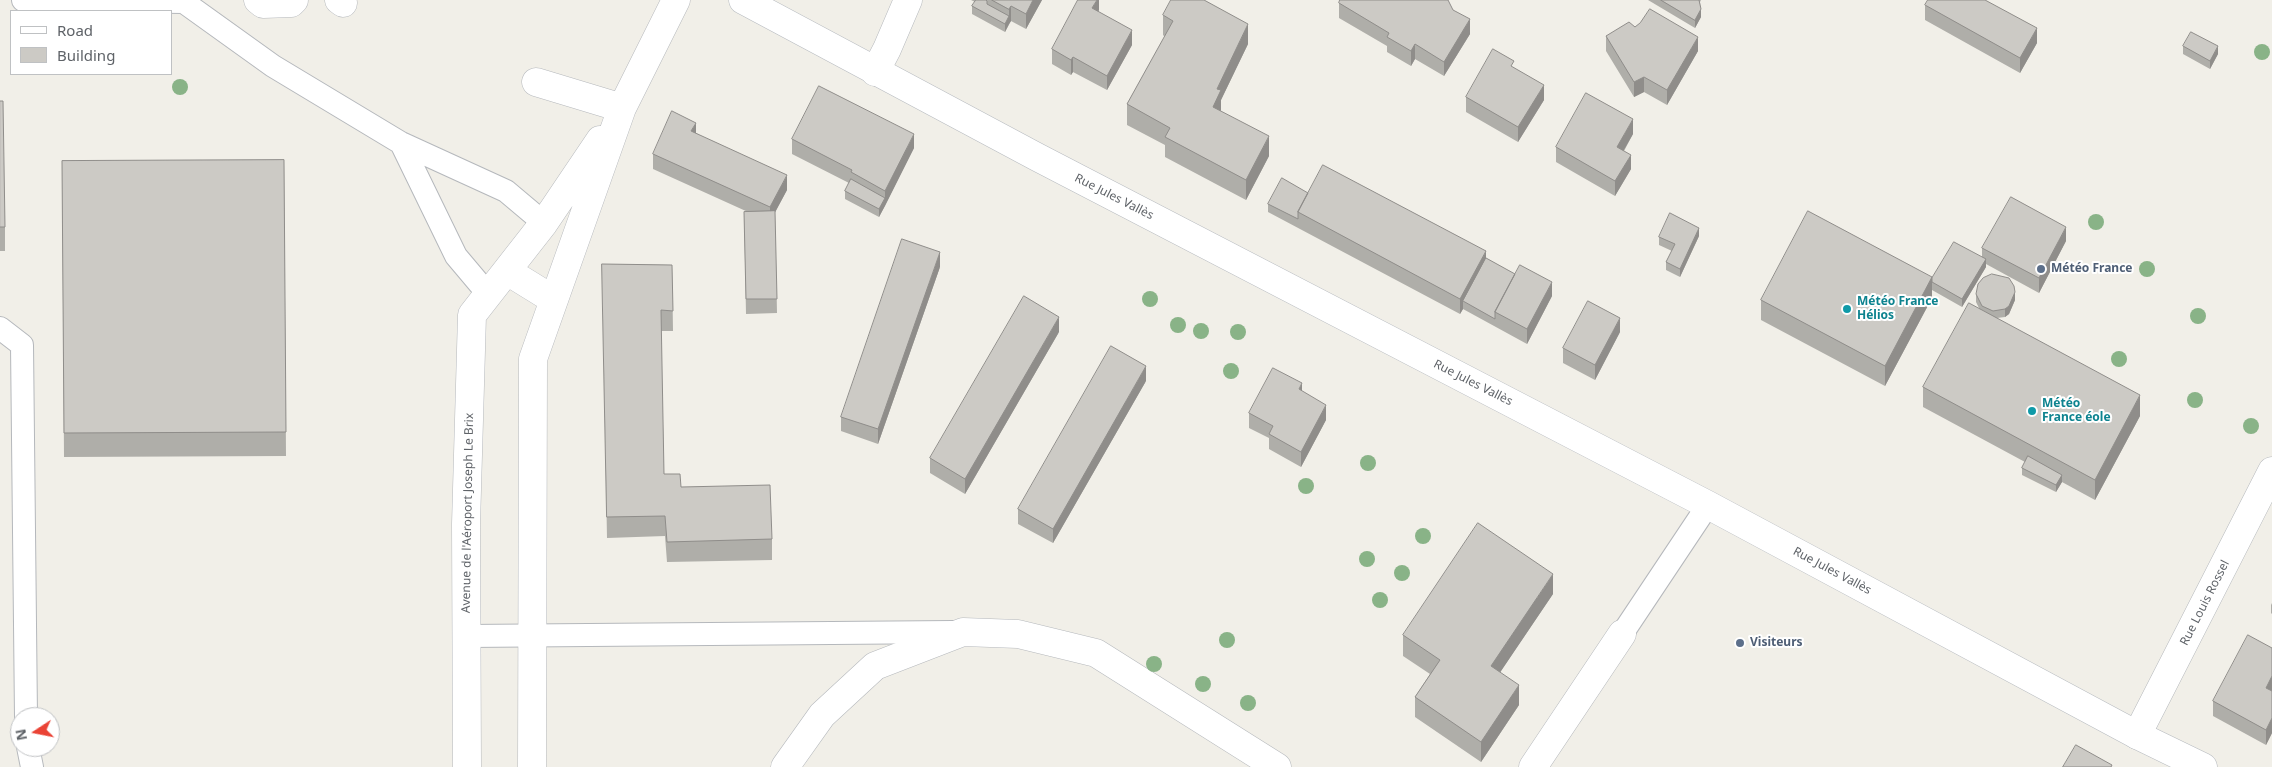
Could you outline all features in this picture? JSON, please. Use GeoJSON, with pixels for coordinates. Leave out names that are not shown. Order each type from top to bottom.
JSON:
{"type":"FeatureCollection","features":[{"type":"Feature","properties":{"kind":"street"},"geometry":{"type":"LineString","coordinates":[[258,0],[263,4],[291,3],[294,0]]}},
{"type":"Feature","properties":{"kind":"street","name":"Avenue de l'Aéroport Joseph Le Brix"},"geometry":{"type":"LineString","coordinates":[[532,767],[533,359],[622,108],[676,0]]}},
{"type":"Feature","properties":{"kind":"street","name":"Rue Jules Vallès"},"geometry":{"type":"LineString","coordinates":[[743,0],[875,72],[1708,505],[2137,735],[2203,767]]}},
{"type":"Feature","properties":{"kind":"street"},"geometry":{"type":"LineString","coordinates":[[875,72],[888,49],[908,0]]}},
{"type":"Feature","properties":{"kind":"street"},"geometry":{"type":"LineString","coordinates":[[536,82],[622,108]]}},
{"type":"Feature","properties":{"kind":"street","name":"Avenue de l'Aéroport Joseph Le Brix"},"geometry":{"type":"LineString","coordinates":[[467,767],[466,524],[472,315],[544,223],[622,108]]}},
{"type":"Feature","properties":{"kind":"street"},"geometry":{"type":"LineString","coordinates":[[507,271],[554,300]]}},
{"type":"Feature","properties":{"kind":"street","name":"Rue Louis Rossel"},"geometry":{"type":"LineString","coordinates":[[2137,735],[2272,471]]}},
{"type":"Feature","properties":{"kind":"street"},"geometry":{"type":"LineString","coordinates":[[785,767],[822,715],[875,666],[963,632],[1018,634],[1096,653],[1277,767]]}},
{"type":"Feature","properties":{"kind":"street"},"geometry":{"type":"LineString","coordinates":[[1533,767],[1622,634]]}},
{"type":"Feature","properties":{"kind":"lane"},"geometry":{"type":"LineString","coordinates":[[23,0],[182,1],[273,66],[401,143],[506,191],[544,223]]}},
{"type":"Feature","properties":{"kind":"lane"},"geometry":{"type":"LineString","coordinates":[[401,143],[456,256],[488,294]]}},
{"type":"Feature","properties":{"kind":"lane"},"geometry":{"type":"LineString","coordinates":[[0,328],[22,345],[26,707]]}},
{"type":"Feature","properties":{"kind":"lane"},"geometry":{"type":"LineString","coordinates":[[1622,634],[1708,505]]}},
{"type":"Feature","properties":{"kind":"lane"},"geometry":{"type":"LineString","coordinates":[[466,636],[963,632]]}},
{"type":"Feature","properties":{"kind":"building"},"geometry":{"type":"Polygon","coordinates":[[[976,0],[986,0],[987,4],[1009,16],[1005,24],[972,6],[976,0]]]}},
{"type":"Feature","properties":{"kind":"building"},"geometry":{"type":"Polygon","coordinates":[[[992,0],[1033,0],[1026,14],[1011,6],[1009,9],[992,0]]]}},
{"type":"Feature","properties":{"kind":"building"},"geometry":{"type":"Polygon","coordinates":[[[1078,0],[1097,0],[1092,8],[1132,30],[1107,76],[1073,57],[1071,60],[1052,49],[1078,0]]]}},
{"type":"Feature","properties":{"kind":"building"},"geometry":{"type":"Polygon","coordinates":[[[1171,0],[1204,0],[1248,24],[1217,89],[1221,90],[1213,107],[1269,136],[1246,180],[1165,137],[1170,128],[1127,104],[1173,21],[1163,15],[1171,0]]]}},
{"type":"Feature","properties":{"kind":"building"},"geometry":{"type":"Polygon","coordinates":[[[1340,0],[1448,0],[1453,10],[1470,19],[1444,62],[1415,44],[1411,51],[1387,37],[1389,33],[1339,3],[1340,0]]]}},
{"type":"Feature","properties":{"kind":"building"},"geometry":{"type":"Polygon","coordinates":[[[1661,0],[1699,0],[1701,9],[1695,20],[1661,0]]]}},
{"type":"Feature","properties":{"kind":"building"},"geometry":{"type":"Polygon","coordinates":[[[1928,0],[1985,0],[2037,28],[2020,58],[1925,5],[1928,0]]]}},
{"type":"Feature","properties":{"kind":"building"},"geometry":{"type":"Polygon","coordinates":[[[1650,9],[1698,37],[1667,90],[1644,77],[1634,82],[1606,36],[1629,22],[1635,27],[1650,9]]]}},
{"type":"Feature","properties":{"kind":"building"},"geometry":{"type":"Polygon","coordinates":[[[2191,32],[2218,46],[2210,61],[2183,46],[2191,32]]]}},
{"type":"Feature","properties":{"kind":"building"},"geometry":{"type":"Polygon","coordinates":[[[1493,49],[1514,61],[1511,66],[1544,85],[1518,127],[1466,97],[1493,49]]]}},
{"type":"Feature","properties":{"kind":"building"},"geometry":{"type":"Polygon","coordinates":[[[819,86],[914,134],[885,191],[851,172],[852,170],[792,139],[819,86]]]}},
{"type":"Feature","properties":{"kind":"building"},"geometry":{"type":"Polygon","coordinates":[[[1586,93],[1633,119],[1617,147],[1631,155],[1615,181],[1556,147],[1586,93]]]}},
{"type":"Feature","properties":{"kind":"building"},"geometry":{"type":"Polygon","coordinates":[[[0,101],[3,101],[5,227],[0,227],[0,101]]]}},
{"type":"Feature","properties":{"kind":"building"},"geometry":{"type":"Polygon","coordinates":[[[672,111],[696,123],[691,131],[787,175],[770,207],[653,154],[672,111]]]}},
{"type":"Feature","properties":{"kind":"building"},"geometry":{"type":"Polygon","coordinates":[[[284,160],[286,432],[64,433],[62,161],[284,160]]]}},
{"type":"Feature","properties":{"kind":"building"},"geometry":{"type":"Polygon","coordinates":[[[1323,165],[1486,251],[1460,299],[1298,212],[1323,165]]]}},
{"type":"Feature","properties":{"kind":"building"},"geometry":{"type":"Polygon","coordinates":[[[1282,178],[1308,193],[1298,212],[1298,219],[1268,204],[1282,178]]]}},
{"type":"Feature","properties":{"kind":"building"},"geometry":{"type":"Polygon","coordinates":[[[851,179],[885,198],[879,209],[845,191],[851,179]]]}},
{"type":"Feature","properties":{"kind":"building"},"geometry":{"type":"Polygon","coordinates":[[[2011,197],[2066,227],[2039,278],[1982,248],[2011,197]]]}},
{"type":"Feature","properties":{"kind":"building"},"geometry":{"type":"Polygon","coordinates":[[[775,211],[777,299],[746,299],[744,212],[775,211]]]}},
{"type":"Feature","properties":{"kind":"building","name":"Météo France Hélios"},"geometry":{"type":"Polygon","coordinates":[[[1808,211],[1932,277],[1885,366],[1761,300],[1808,211]]]}},
{"type":"Feature","properties":{"kind":"building"},"geometry":{"type":"Polygon","coordinates":[[[1670,213],[1699,228],[1680,269],[1666,262],[1675,244],[1659,237],[1670,213]]]}},
{"type":"Feature","properties":{"kind":"building"},"geometry":{"type":"Polygon","coordinates":[[[902,239],[940,252],[878,429],[841,417],[902,239]]]}},
{"type":"Feature","properties":{"kind":"building"},"geometry":{"type":"Polygon","coordinates":[[[1954,242],[1986,259],[1962,299],[1932,282],[1932,278],[1954,242]]]}},
{"type":"Feature","properties":{"kind":"building"},"geometry":{"type":"Polygon","coordinates":[[[1486,258],[1515,274],[1495,312],[1495,319],[1463,301],[1486,258]]]}},
{"type":"Feature","properties":{"kind":"building"},"geometry":{"type":"Polygon","coordinates":[[[602,264],[672,265],[673,311],[661,310],[664,474],[680,474],[681,487],[770,485],[772,539],[667,542],[665,516],[607,517],[602,264]]]}},
{"type":"Feature","properties":{"kind":"building"},"geometry":{"type":"Polygon","coordinates":[[[1520,265],[1552,282],[1527,329],[1495,312],[1520,265]]]}},
{"type":"Feature","properties":{"kind":"building"},"geometry":{"type":"Polygon","coordinates":[[[1992,274],[2009,278],[2014,286],[2015,292],[2009,306],[2005,309],[1993,311],[1982,306],[1976,294],[1978,284],[1983,278],[1992,274]]]}},
{"type":"Feature","properties":{"kind":"building"},"geometry":{"type":"Polygon","coordinates":[[[1024,296],[1059,317],[965,479],[930,458],[1024,296]]]}},
{"type":"Feature","properties":{"kind":"building"},"geometry":{"type":"Polygon","coordinates":[[[1588,301],[1620,318],[1595,365],[1563,348],[1588,301]]]}},
{"type":"Feature","properties":{"kind":"building","name":"Météo France éole"},"geometry":{"type":"Polygon","coordinates":[[[1969,303],[2140,395],[2095,480],[1923,387],[1969,303]]]}},
{"type":"Feature","properties":{"kind":"building"},"geometry":{"type":"Polygon","coordinates":[[[1111,346],[1146,366],[1053,529],[1018,509],[1111,346]]]}},
{"type":"Feature","properties":{"kind":"building"},"geometry":{"type":"Polygon","coordinates":[[[1273,368],[1302,383],[1299,389],[1326,405],[1301,452],[1269,434],[1273,426],[1249,413],[1273,368]]]}},
{"type":"Feature","properties":{"kind":"building"},"geometry":{"type":"Polygon","coordinates":[[[2028,456],[2062,475],[2056,485],[2022,468],[2028,456]]]}},
{"type":"Feature","properties":{"kind":"building"},"geometry":{"type":"Polygon","coordinates":[[[1478,523],[1553,574],[1491,666],[1519,685],[1481,742],[1415,697],[1440,660],[1403,635],[1478,523]]]}},
{"type":"Feature","properties":{"kind":"building"},"geometry":{"type":"Polygon","coordinates":[[[2248,635],[2272,648],[2272,676],[2266,688],[2272,691],[2272,718],[2266,730],[2213,701],[2248,635]]]}},
{"type":"Feature","properties":{"kind":"building"},"geometry":{"type":"Polygon","coordinates":[[[2076,745],[2112,765],[2111,767],[2063,767],[2076,745]]]}},
{"type":"Feature","properties":{"kind":"place","name":"Météo France"},"geometry":{"type":"Point","coordinates":[2041,269]}},
{"type":"Feature","properties":{"kind":"place","name":"Météo France Hélios"},"geometry":{"type":"Point","coordinates":[1847,309]}},
{"type":"Feature","properties":{"kind":"place","name":"Météo France éole"},"geometry":{"type":"Point","coordinates":[2032,411]}},
{"type":"Feature","properties":{"kind":"place","name":"Visiteurs"},"geometry":{"type":"Point","coordinates":[1740,643]}}]}
